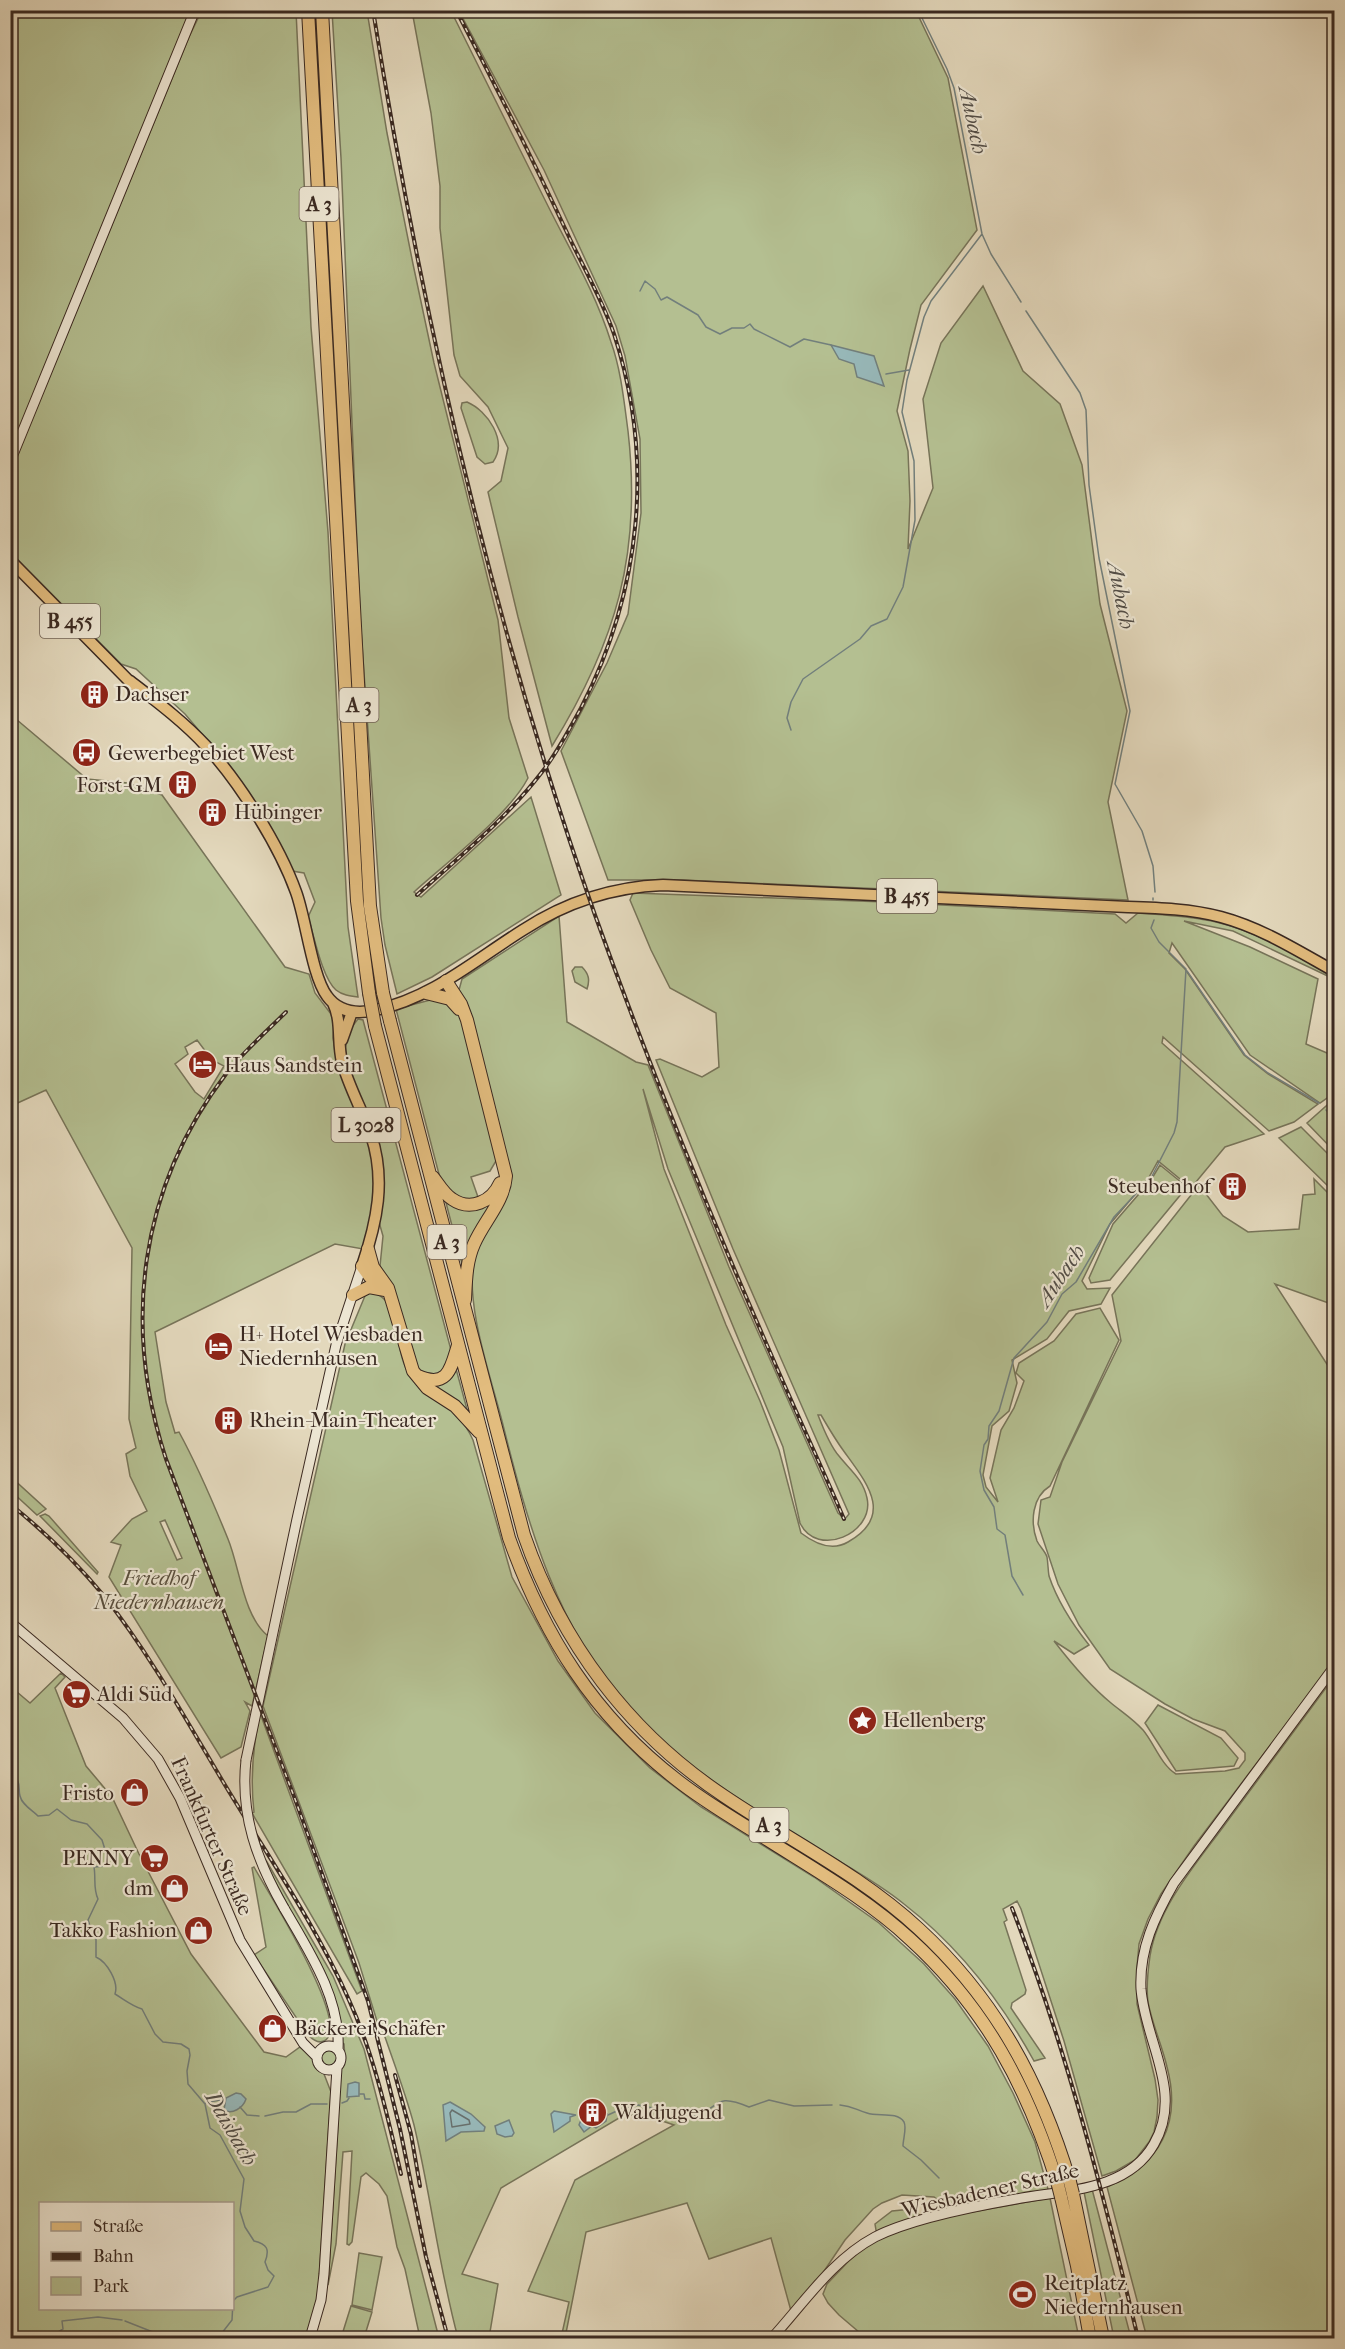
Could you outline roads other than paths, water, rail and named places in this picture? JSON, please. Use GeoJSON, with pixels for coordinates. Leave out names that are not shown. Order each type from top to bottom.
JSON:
{"type":"FeatureCollection","features":[{"type":"Feature","properties":{"kind":"highway","name":"A 3"},"geometry":{"type":"LineString","coordinates":[[308,10],[357,901],[369,993],[375,1026],[509,1538],[531,1594],[559,1648],[593,1698],[633,1742],[677,1780],[715,1807],[889,1920],[927,1955],[977,2013],[1005,2057],[1066,2189],[1090,2338]]}},
{"type":"Feature","properties":{"kind":"highway","name":"A 3"},"geometry":{"type":"LineString","coordinates":[[322,10],[370,906],[374,943],[383,993],[465,1313],[531,1554],[547,1594],[590,1667],[629,1716],[685,1768],[723,1796],[876,1894],[917,1927],[948,1958],[988,2006],[1016,2050],[1047,2113],[1103,2338]]}},
{"type":"Feature","properties":{"kind":"highway"},"geometry":{"type":"LineString","coordinates":[[446,981],[446,992],[467,1020]]}},
{"type":"Feature","properties":{"kind":"highway"},"geometry":{"type":"LineString","coordinates":[[446,981],[461,1004],[467,1020],[506,1176],[504,1189],[469,1257],[466,1271],[465,1313]]}},
{"type":"Feature","properties":{"kind":"highway"},"geometry":{"type":"LineString","coordinates":[[426,993],[450,999]]}},
{"type":"Feature","properties":{"kind":"highway"},"geometry":{"type":"LineString","coordinates":[[429,1172],[453,1200],[469,1205],[485,1201],[491,1196],[500,1183],[504,1167]]}},
{"type":"Feature","properties":{"kind":"highway"},"geometry":{"type":"LineString","coordinates":[[368,1249],[371,1263],[384,1281],[416,1375],[427,1388],[456,1406],[482,1435]]}},
{"type":"Feature","properties":{"kind":"highway"},"geometry":{"type":"LineString","coordinates":[[362,1266],[379,1275]]}},
{"type":"Feature","properties":{"kind":"highway"},"geometry":{"type":"LineString","coordinates":[[362,1266],[370,1277],[388,1293]]}},
{"type":"Feature","properties":{"kind":"highway"},"geometry":{"type":"LineString","coordinates":[[353,1295],[369,1287],[388,1293]]}},
{"type":"Feature","properties":{"kind":"highway"},"geometry":{"type":"LineString","coordinates":[[416,1375],[435,1381],[444,1377],[451,1367],[458,1344]]}},
{"type":"Feature","properties":{"kind":"main road"},"geometry":{"type":"LineString","coordinates":[[10,462],[195,10]]}},
{"type":"Feature","properties":{"kind":"main road","name":"B 455"},"geometry":{"type":"LineString","coordinates":[[10,560],[171,722],[211,751],[249,805],[286,868],[300,904],[321,986],[333,1003]]}},
{"type":"Feature","properties":{"kind":"main road","name":"B 455"},"geometry":{"type":"LineString","coordinates":[[352,1012],[367,1012],[394,1006],[426,993],[523,930],[567,905],[619,888],[663,885],[1140,907],[1201,912],[1239,922],[1260,931],[1335,971]]}},
{"type":"Feature","properties":{"kind":"main road"},"geometry":{"type":"LineString","coordinates":[[333,1003],[352,1012]]}},
{"type":"Feature","properties":{"kind":"main road","name":"L 3028"},"geometry":{"type":"LineString","coordinates":[[330,2048],[338,2026],[323,1982],[260,1861],[252,1839],[245,1805],[246,1760],[297,1519],[336,1345],[368,1249],[379,1202],[378,1163],[370,1134],[347,1079],[340,1050],[338,1015],[333,1003]]}},
{"type":"Feature","properties":{"kind":"main road"},"geometry":{"type":"LineString","coordinates":[[339,1028],[344,1016],[352,1012]]}},
{"type":"Feature","properties":{"kind":"main road"},"geometry":{"type":"LineString","coordinates":[[340,1050],[352,1012]]}},
{"type":"Feature","properties":{"kind":"main road","name":"Frankfurter Straße"},"geometry":{"type":"LineString","coordinates":[[10,1622],[123,1718],[158,1759],[180,1798],[240,1940],[305,2046],[316,2057]]}},
{"type":"Feature","properties":{"kind":"main road","name":"Wiesbadener Straße"},"geometry":{"type":"LineString","coordinates":[[772,2338],[834,2268],[877,2236],[941,2215],[1015,2199],[1088,2187],[1105,2182],[1132,2169],[1143,2160],[1154,2145],[1161,2129],[1166,2092],[1162,2068],[1141,1990],[1142,1961],[1148,1936],[1158,1911],[1174,1882],[1335,1667]]}},
{"type":"Feature","properties":{"kind":"main road"},"geometry":{"type":"LineString","coordinates":[[301,2038],[308,2044],[330,2048],[341,2057],[337,2068],[334,2098],[323,2284],[310,2338]]}},
{"type":"Feature","properties":{"kind":"main road"},"geometry":{"type":"LineString","coordinates":[[330,2048],[316,2057],[318,2065],[327,2070],[337,2068]]}},
{"type":"Feature","properties":{"kind":"main road"},"geometry":{"type":"LineString","coordinates":[[327,2070],[334,2098]]}},
{"type":"Feature","properties":{"kind":"water"},"geometry":{"type":"Polygon","coordinates":[[[831,345],[874,356],[884,386],[857,377],[854,364],[839,359],[831,345]]]}},
{"type":"Feature","properties":{"kind":"water"},"geometry":{"type":"Polygon","coordinates":[[[359,2083],[359,2096],[347,2097],[348,2084],[359,2083]]]}},
{"type":"Feature","properties":{"kind":"water"},"geometry":{"type":"Polygon","coordinates":[[[236,2093],[246,2099],[245,2102],[234,2111],[224,2110],[226,2098],[236,2093]]]}},
{"type":"Feature","properties":{"kind":"water"},"geometry":{"type":"Polygon","coordinates":[[[450,2102],[471,2114],[485,2127],[484,2131],[461,2132],[446,2141],[443,2105],[450,2102]]]}},
{"type":"Feature","properties":{"kind":"water"},"geometry":{"type":"Polygon","coordinates":[[[554,2111],[576,2115],[570,2117],[570,2121],[554,2132],[551,2114],[554,2111]]]}},
{"type":"Feature","properties":{"kind":"water"},"geometry":{"type":"Polygon","coordinates":[[[607,2114],[606,2121],[596,2128],[592,2126],[584,2132],[579,2125],[581,2120],[607,2114]]]}},
{"type":"Feature","properties":{"kind":"water"},"geometry":{"type":"Polygon","coordinates":[[[509,2120],[514,2133],[512,2136],[505,2137],[497,2134],[495,2126],[509,2120]]]}},
{"type":"Feature","properties":{"kind":"waterway","name":"Aubach"},"geometry":{"type":"LineString","coordinates":[[921,10],[922,18],[954,88],[982,234],[991,254],[1021,302]]}},
{"type":"Feature","properties":{"kind":"waterway"},"geometry":{"type":"LineString","coordinates":[[791,730],[787,718],[791,702],[803,679],[860,639],[871,626],[887,619],[903,587],[915,520],[914,461],[902,412],[907,380],[924,317],[931,301],[982,234]]}},
{"type":"Feature","properties":{"kind":"waterway"},"geometry":{"type":"LineString","coordinates":[[640,291],[645,281],[655,289],[661,300],[667,297],[698,315],[706,327],[720,334],[732,328],[744,328],[750,324],[754,329],[790,347],[804,339],[831,345]]}},
{"type":"Feature","properties":{"kind":"waterway","name":"Aubach"},"geometry":{"type":"LineString","coordinates":[[1026,311],[1080,393],[1086,410],[1089,485],[1099,558],[1130,711],[1115,784],[1142,831],[1153,866],[1155,892]]}},
{"type":"Feature","properties":{"kind":"waterway"},"geometry":{"type":"LineString","coordinates":[[886,374],[909,370]]}},
{"type":"Feature","properties":{"kind":"waterway","name":"Aubach"},"geometry":{"type":"LineString","coordinates":[[1023,1595],[1012,1576],[1005,1535],[997,1529],[994,1507],[984,1490],[980,1471],[984,1445],[988,1439],[989,1426],[999,1411],[1014,1358],[1047,1322],[1062,1294],[1076,1282],[1114,1217],[1151,1178],[1174,1133],[1177,1122],[1186,969],[1159,942],[1151,928],[1154,920]]}},
{"type":"Feature","properties":{"kind":"waterway","name":"Aubach"},"geometry":{"type":"LineString","coordinates":[[1187,971],[1245,1055],[1268,1073],[1319,1103]]}},
{"type":"Feature","properties":{"kind":"waterway","name":"Aubach"},"geometry":{"type":"LineString","coordinates":[[1326,1110],[1334,1118]]}},
{"type":"Feature","properties":{"kind":"waterway","name":"Daisbach"},"geometry":{"type":"LineString","coordinates":[[10,1773],[16,1776],[23,1802],[38,1816],[49,1815],[57,1809],[71,1820],[87,1824],[102,1840],[108,1859],[106,1866],[94,1867],[98,1899],[88,1920],[90,1926],[96,1927],[96,1957],[111,1973],[116,1989],[115,1994],[142,2009],[155,2034],[163,2042],[181,2044],[189,2049],[188,2084],[205,2104],[210,2128],[220,2135],[244,2179],[240,2211],[245,2227],[254,2241],[266,2248],[265,2262],[268,2270],[274,2276],[268,2287],[234,2300]]}},
{"type":"Feature","properties":{"kind":"waterway"},"geometry":{"type":"LineString","coordinates":[[360,2094],[364,2094],[365,2099],[370,2099]]}},
{"type":"Feature","properties":{"kind":"waterway"},"geometry":{"type":"LineString","coordinates":[[342,2103],[349,2098]]}},
{"type":"Feature","properties":{"kind":"waterway"},"geometry":{"type":"LineString","coordinates":[[206,2103],[219,2100],[225,2102]]}},
{"type":"Feature","properties":{"kind":"waterway"},"geometry":{"type":"LineString","coordinates":[[608,2115],[638,2105],[692,2116],[722,2101],[749,2107],[769,2100],[794,2106],[832,2105]]}},
{"type":"Feature","properties":{"kind":"waterway"},"geometry":{"type":"LineString","coordinates":[[265,2116],[296,2112],[311,2104],[327,2104]]}},
{"type":"Feature","properties":{"kind":"waterway"},"geometry":{"type":"LineString","coordinates":[[840,2105],[871,2114],[892,2115],[901,2119],[905,2127],[903,2146],[939,2178]]}},
{"type":"Feature","properties":{"kind":"waterway"},"geometry":{"type":"LineString","coordinates":[[240,2107],[247,2115],[259,2116]]}},
{"type":"Feature","properties":{"kind":"waterway","name":"Daisbach"},"geometry":{"type":"LineString","coordinates":[[218,2338],[232,2320],[233,2310]]}},
{"type":"Feature","properties":{"kind":"waterway"},"geometry":{"type":"LineString","coordinates":[[48,2338],[63,2329],[62,2321],[98,2317],[122,2320]]}},
{"type":"Feature","properties":{"kind":"waterway"},"geometry":{"type":"LineString","coordinates":[[125,2321],[168,2338]]}},
{"type":"Feature","properties":{"kind":"railway"},"geometry":{"type":"LineString","coordinates":[[373,10],[414,240],[464,468],[492,581],[558,805],[615,970],[679,1135],[779,1373],[844,1519]]}},
{"type":"Feature","properties":{"kind":"railway"},"geometry":{"type":"LineString","coordinates":[[417,895],[513,806],[542,772],[563,741],[601,664],[617,618],[629,571],[635,524],[637,477],[635,429],[627,381],[610,322],[529,153],[456,10]]}},
{"type":"Feature","properties":{"kind":"railway"},"geometry":{"type":"LineString","coordinates":[[286,1012],[226,1074],[197,1118],[174,1163],[157,1211],[147,1259],[143,1308],[145,1358],[152,1409],[166,1459],[295,1799],[368,2001],[400,2129],[426,2257],[448,2338]]}},
{"type":"Feature","properties":{"kind":"railway"},"geometry":{"type":"LineString","coordinates":[[10,1504],[71,1559],[104,1596],[136,1640],[321,1943],[336,1971],[366,2042],[401,2174]]}},
{"type":"Feature","properties":{"kind":"railway"},"geometry":{"type":"LineString","coordinates":[[1012,1908],[1050,2013],[1082,2121],[1138,2338]]}},
{"type":"Feature","properties":{"kind":"railway"},"geometry":{"type":"LineString","coordinates":[[395,2075],[411,2134],[420,2186]]}},
{"type":"Feature","properties":{"kind":"place","name":"Dachser"},"geometry":{"type":"Point","coordinates":[94,694]}},
{"type":"Feature","properties":{"kind":"place","name":"Gewerbegebiet West"},"geometry":{"type":"Point","coordinates":[87,753]}},
{"type":"Feature","properties":{"kind":"place","name":"Forst-GM"},"geometry":{"type":"Point","coordinates":[183,785]}},
{"type":"Feature","properties":{"kind":"place","name":"Hübinger"},"geometry":{"type":"Point","coordinates":[213,812]}},
{"type":"Feature","properties":{"kind":"place","name":"Haus Sandstein"},"geometry":{"type":"Point","coordinates":[203,1065]}},
{"type":"Feature","properties":{"kind":"place","name":"Steubenhof"},"geometry":{"type":"Point","coordinates":[1232,1186]}},
{"type":"Feature","properties":{"kind":"place","name":"H+ Hotel Wiesbaden Niedernhausen"},"geometry":{"type":"Point","coordinates":[218,1346]}},
{"type":"Feature","properties":{"kind":"place","name":"Rhein-Main-Theater"},"geometry":{"type":"Point","coordinates":[228,1420]}},
{"type":"Feature","properties":{"kind":"place","name":"Aldi Süd"},"geometry":{"type":"Point","coordinates":[76,1694]}},
{"type":"Feature","properties":{"kind":"place","name":"Hellenberg"},"geometry":{"type":"Point","coordinates":[862,1720]}},
{"type":"Feature","properties":{"kind":"place","name":"Fristo"},"geometry":{"type":"Point","coordinates":[135,1793]}},
{"type":"Feature","properties":{"kind":"place","name":"PENNY"},"geometry":{"type":"Point","coordinates":[155,1858]}},
{"type":"Feature","properties":{"kind":"place","name":"dm"},"geometry":{"type":"Point","coordinates":[174,1888]}},
{"type":"Feature","properties":{"kind":"place","name":"Takko Fashion"},"geometry":{"type":"Point","coordinates":[198,1930]}},
{"type":"Feature","properties":{"kind":"place","name":"Bäckerei Schäfer"},"geometry":{"type":"Point","coordinates":[273,2028]}},
{"type":"Feature","properties":{"kind":"place","name":"Waldjugend"},"geometry":{"type":"Point","coordinates":[593,2112]}},
{"type":"Feature","properties":{"kind":"place","name":"Reitplatz Niedernhausen"},"geometry":{"type":"Point","coordinates":[1023,2295]}},
{"type":"Feature","properties":{"kind":"park label","name":"Friedhof Niedernhausen"},"geometry":{"type":"Point","coordinates":[159,1590]}}]}
